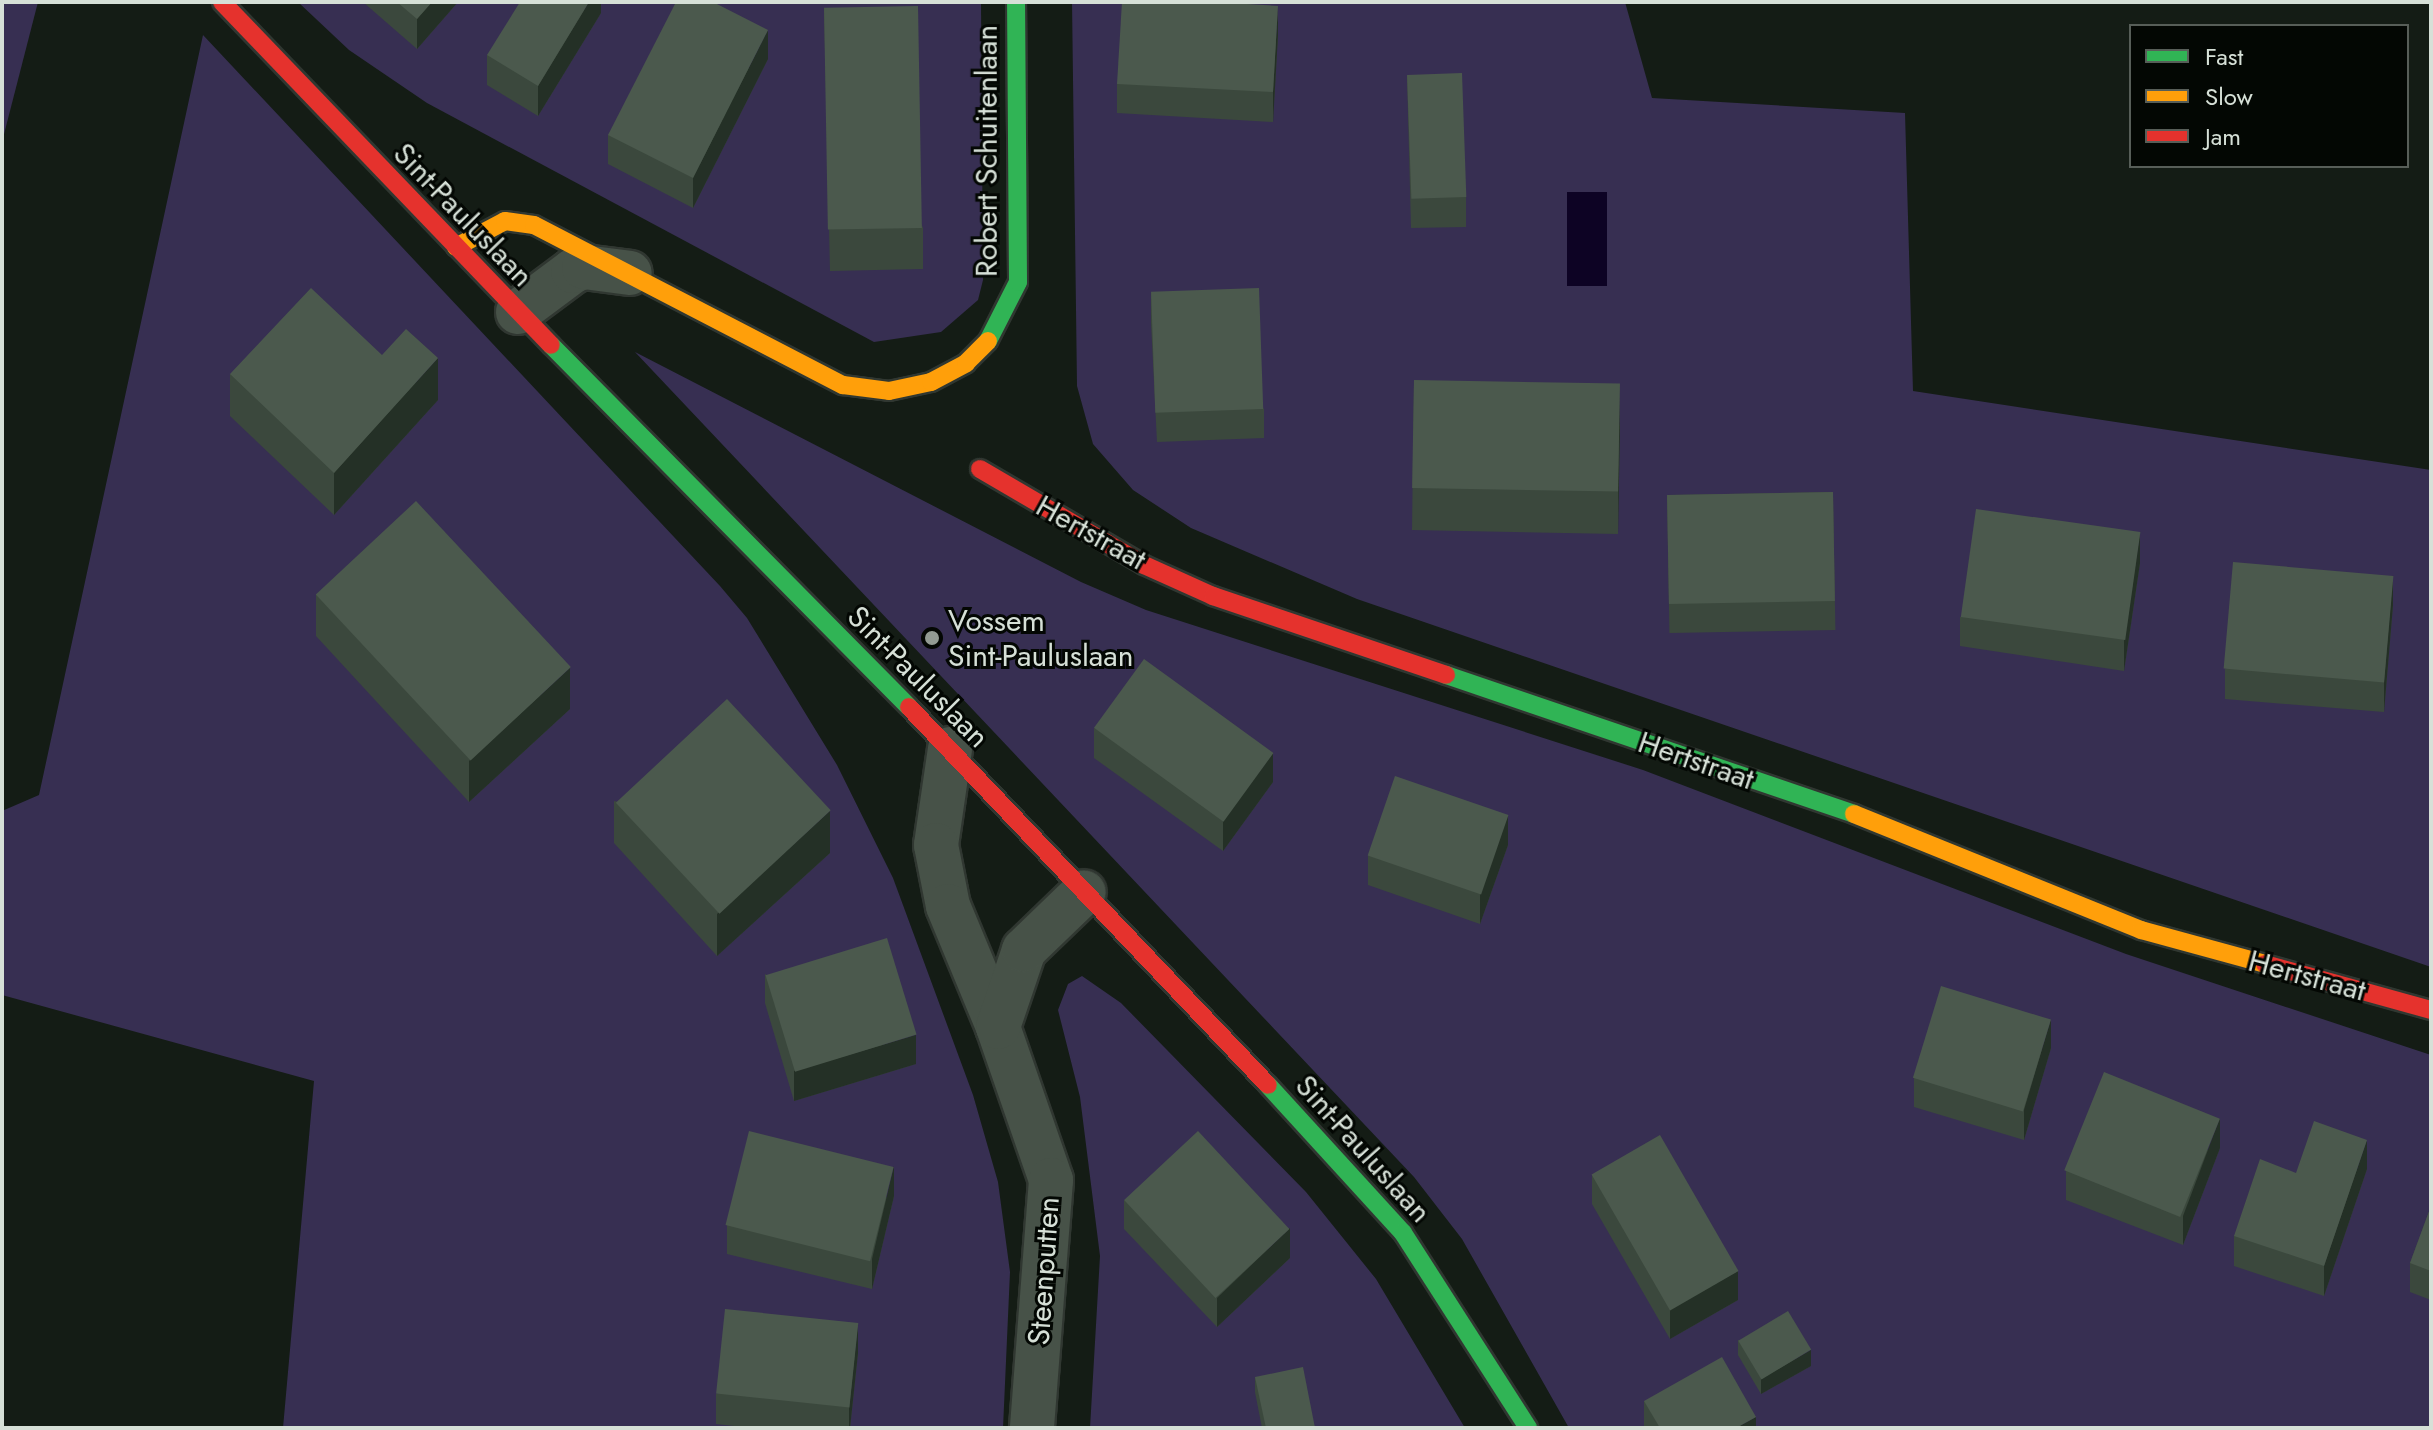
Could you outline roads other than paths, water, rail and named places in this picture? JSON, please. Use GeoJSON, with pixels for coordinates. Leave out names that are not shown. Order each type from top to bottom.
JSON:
{"type":"FeatureCollection","features":[{"type":"Feature","properties":{"kind":"street","name":"Sint-Pauluslaan"},"geometry":{"type":"LineString","coordinates":[[222,2],[518,312],[950,749],[1403,1233],[1528,1428]]}},
{"type":"Feature","properties":{"kind":"street","name":"Robert Schuitenlaan"},"geometry":{"type":"LineString","coordinates":[[630,273],[814,372],[867,390],[931,382],[981,350],[1005,318],[1021,261],[1016,2]]}},
{"type":"Feature","properties":{"kind":"street"},"geometry":{"type":"LineString","coordinates":[[456,247],[490,226],[518,220],[630,273]]}},
{"type":"Feature","properties":{"kind":"street"},"geometry":{"type":"LineString","coordinates":[[518,312],[573,271],[584,267],[630,273]]}},
{"type":"Feature","properties":{"kind":"street","name":"Hertstraat"},"geometry":{"type":"LineString","coordinates":[[980,469],[1144,565],[1213,596],[1862,817],[2141,930],[2431,1010]]}},
{"type":"Feature","properties":{"kind":"street","name":"Steenputten"},"geometry":{"type":"LineString","coordinates":[[950,749],[936,845],[948,906],[998,1027],[1051,1180],[1032,1428]]}},
{"type":"Feature","properties":{"kind":"street"},"geometry":{"type":"LineString","coordinates":[[998,1027],[1024,950],[1084,892]]}},
{"type":"Feature","properties":{"kind":"place","name":"Vossem Sint-Pauluslaan"},"geometry":{"type":"Point","coordinates":[932,638]}}]}
